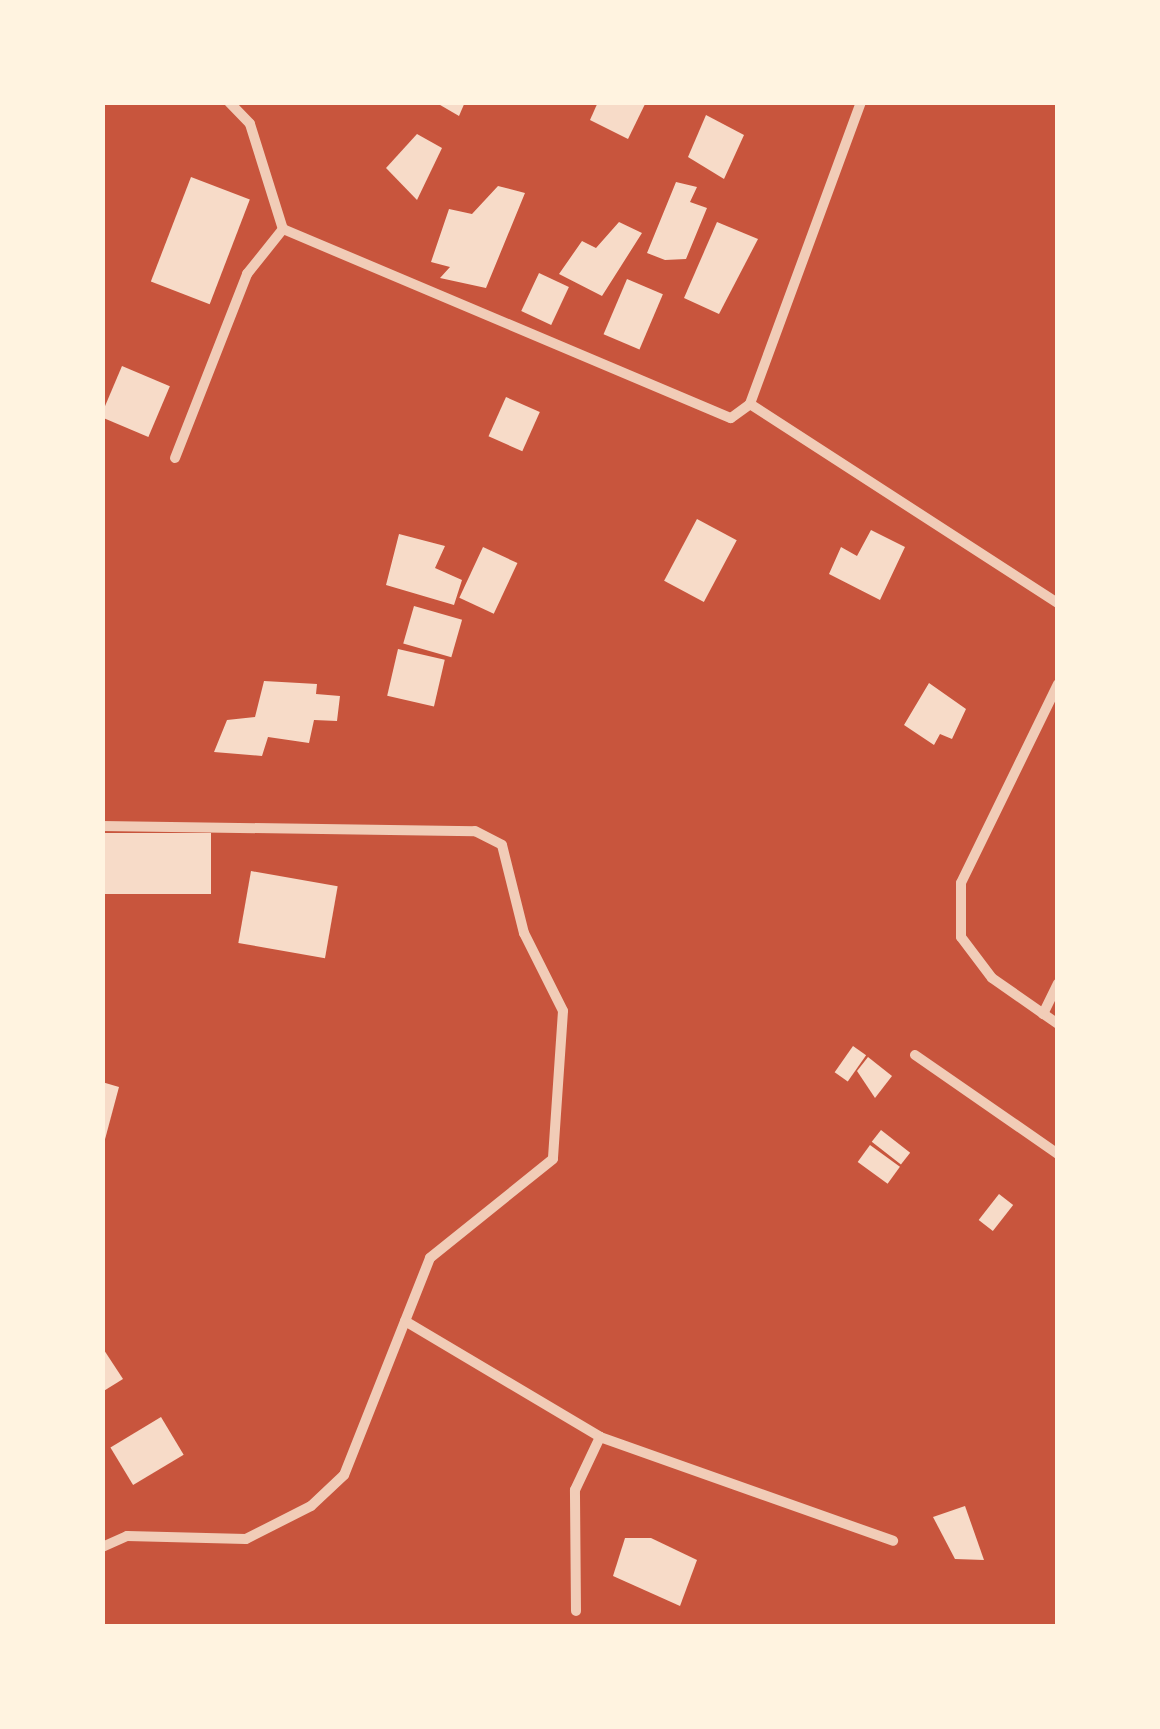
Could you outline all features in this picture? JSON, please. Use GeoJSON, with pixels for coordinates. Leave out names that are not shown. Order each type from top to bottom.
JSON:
{"type":"FeatureCollection","features":[{"type":"Feature","properties":{"kind":"street"},"geometry":{"type":"LineString","coordinates":[[229,102],[250,124],[283,229],[731,418],[750,404],[861,102]]}},
{"type":"Feature","properties":{"kind":"street"},"geometry":{"type":"LineString","coordinates":[[174,458],[247,274],[283,229]]}},
{"type":"Feature","properties":{"kind":"street"},"geometry":{"type":"LineString","coordinates":[[750,404],[1058,602]]}},
{"type":"Feature","properties":{"kind":"street"},"geometry":{"type":"LineString","coordinates":[[1058,684],[962,883],[961,937],[992,978],[1058,1024]]}},
{"type":"Feature","properties":{"kind":"street"},"geometry":{"type":"LineString","coordinates":[[102,826],[475,832],[502,845],[524,933],[563,1011],[553,1159],[430,1258],[344,1475],[311,1506],[246,1539],[127,1536],[102,1548]]}},
{"type":"Feature","properties":{"kind":"street"},"geometry":{"type":"LineString","coordinates":[[1043,1014],[1058,983]]}},
{"type":"Feature","properties":{"kind":"street"},"geometry":{"type":"LineString","coordinates":[[915,1055],[1058,1154]]}},
{"type":"Feature","properties":{"kind":"street"},"geometry":{"type":"LineString","coordinates":[[405,1321],[600,1438],[893,1541]]}},
{"type":"Feature","properties":{"kind":"street"},"geometry":{"type":"LineString","coordinates":[[576,1611],[575,1490],[600,1438]]}},
{"type":"Feature","properties":{"kind":"building"},"geometry":{"type":"Polygon","coordinates":[[[435,102],[465,102],[459,116],[435,102]]]}},
{"type":"Feature","properties":{"kind":"building"},"geometry":{"type":"Polygon","coordinates":[[[598,102],[646,102],[628,139],[590,120],[598,102]]]}},
{"type":"Feature","properties":{"kind":"building"},"geometry":{"type":"Polygon","coordinates":[[[706,115],[744,135],[724,179],[688,157],[706,115]]]}},
{"type":"Feature","properties":{"kind":"building"},"geometry":{"type":"Polygon","coordinates":[[[417,134],[442,148],[417,200],[386,168],[417,134]]]}},
{"type":"Feature","properties":{"kind":"building"},"geometry":{"type":"Polygon","coordinates":[[[191,177],[250,200],[210,304],[151,282],[191,177]]]}},
{"type":"Feature","properties":{"kind":"building"},"geometry":{"type":"Polygon","coordinates":[[[676,182],[697,187],[690,202],[707,208],[686,259],[665,260],[647,253],[676,182]]]}},
{"type":"Feature","properties":{"kind":"building"},"geometry":{"type":"Polygon","coordinates":[[[498,186],[525,193],[486,288],[440,278],[450,267],[431,262],[449,209],[472,214],[498,186]]]}},
{"type":"Feature","properties":{"kind":"building"},"geometry":{"type":"Polygon","coordinates":[[[619,222],[642,233],[602,296],[559,274],[582,241],[596,248],[619,222]]]}},
{"type":"Feature","properties":{"kind":"building"},"geometry":{"type":"Polygon","coordinates":[[[717,222],[758,239],[719,314],[684,298],[717,222]]]}},
{"type":"Feature","properties":{"kind":"building"},"geometry":{"type":"Polygon","coordinates":[[[539,273],[569,287],[551,325],[521,311],[539,273]]]}},
{"type":"Feature","properties":{"kind":"building"},"geometry":{"type":"Polygon","coordinates":[[[627,279],[663,294],[639,349],[604,334],[627,279]]]}},
{"type":"Feature","properties":{"kind":"building"},"geometry":{"type":"Polygon","coordinates":[[[122,366],[170,386],[148,437],[102,417],[122,366]]]}},
{"type":"Feature","properties":{"kind":"building"},"geometry":{"type":"Polygon","coordinates":[[[506,397],[540,412],[522,451],[489,436],[506,397]]]}},
{"type":"Feature","properties":{"kind":"building"},"geometry":{"type":"Polygon","coordinates":[[[697,519],[737,540],[704,602],[664,581],[697,519]]]}},
{"type":"Feature","properties":{"kind":"building"},"geometry":{"type":"Polygon","coordinates":[[[871,530],[905,547],[880,600],[829,574],[841,547],[857,556],[871,530]]]}},
{"type":"Feature","properties":{"kind":"building"},"geometry":{"type":"Polygon","coordinates":[[[399,534],[445,546],[435,568],[462,580],[454,605],[386,585],[399,534]]]}},
{"type":"Feature","properties":{"kind":"building"},"geometry":{"type":"Polygon","coordinates":[[[483,547],[517,563],[494,614],[459,598],[483,547]]]}},
{"type":"Feature","properties":{"kind":"building"},"geometry":{"type":"Polygon","coordinates":[[[414,606],[462,620],[451,657],[403,643],[414,606]]]}},
{"type":"Feature","properties":{"kind":"building"},"geometry":{"type":"Polygon","coordinates":[[[398,649],[445,660],[434,707],[387,696],[398,649]]]}},
{"type":"Feature","properties":{"kind":"building"},"geometry":{"type":"Polygon","coordinates":[[[264,681],[317,684],[316,694],[340,696],[337,721],[314,720],[309,743],[268,737],[262,756],[214,752],[227,720],[255,717],[264,681]]]}},
{"type":"Feature","properties":{"kind":"building"},"geometry":{"type":"Polygon","coordinates":[[[929,683],[966,709],[952,739],[940,734],[934,745],[904,725],[929,683]]]}},
{"type":"Feature","properties":{"kind":"building"},"geometry":{"type":"Polygon","coordinates":[[[103,833],[211,833],[211,894],[103,894],[103,833]]]}},
{"type":"Feature","properties":{"kind":"building"},"geometry":{"type":"Polygon","coordinates":[[[251,871],[338,886],[325,958],[238,943],[251,871]]]}},
{"type":"Feature","properties":{"kind":"building"},"geometry":{"type":"Polygon","coordinates":[[[853,1046],[866,1055],[848,1081],[835,1072],[853,1046]]]}},
{"type":"Feature","properties":{"kind":"building"},"geometry":{"type":"Polygon","coordinates":[[[868,1057],[892,1076],[875,1098],[857,1071],[868,1057]]]}},
{"type":"Feature","properties":{"kind":"building"},"geometry":{"type":"Polygon","coordinates":[[[102,1082],[119,1087],[104,1143],[102,1143],[102,1082]]]}},
{"type":"Feature","properties":{"kind":"building"},"geometry":{"type":"Polygon","coordinates":[[[881,1130],[910,1153],[901,1165],[872,1142],[881,1130]]]}},
{"type":"Feature","properties":{"kind":"building"},"geometry":{"type":"Polygon","coordinates":[[[870,1145],[900,1167],[888,1184],[858,1162],[870,1145]]]}},
{"type":"Feature","properties":{"kind":"building"},"geometry":{"type":"Polygon","coordinates":[[[999,1194],[1013,1205],[993,1231],[979,1220],[999,1194]]]}},
{"type":"Feature","properties":{"kind":"building"},"geometry":{"type":"Polygon","coordinates":[[[102,1347],[123,1379],[102,1392],[102,1347]]]}},
{"type":"Feature","properties":{"kind":"building"},"geometry":{"type":"Polygon","coordinates":[[[161,1417],[184,1455],[133,1485],[110,1447],[161,1417]]]}},
{"type":"Feature","properties":{"kind":"building"},"geometry":{"type":"Polygon","coordinates":[[[965,1506],[984,1560],[955,1559],[933,1517],[965,1506]]]}},
{"type":"Feature","properties":{"kind":"building"},"geometry":{"type":"Polygon","coordinates":[[[625,1538],[651,1538],[697,1560],[680,1606],[613,1576],[625,1538]]]}}]}
